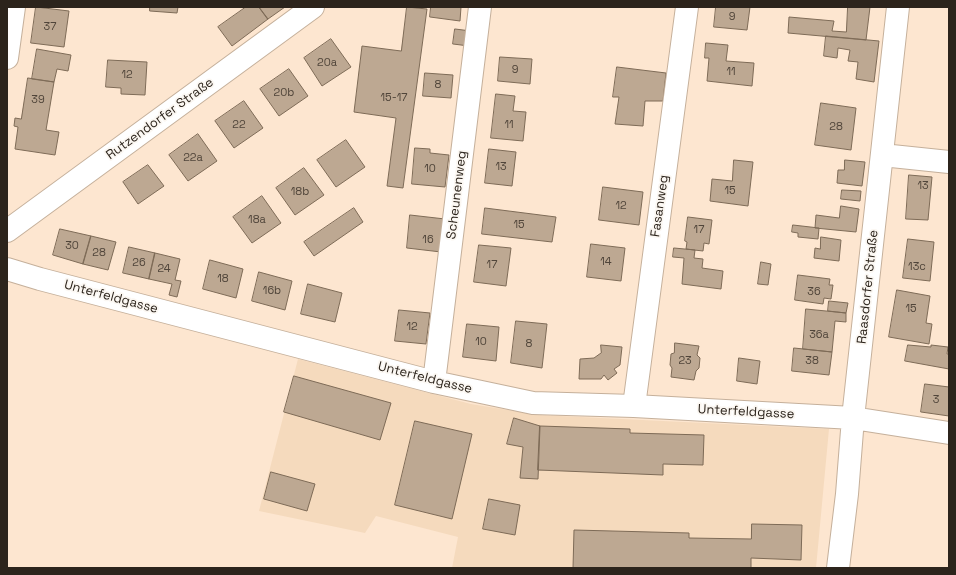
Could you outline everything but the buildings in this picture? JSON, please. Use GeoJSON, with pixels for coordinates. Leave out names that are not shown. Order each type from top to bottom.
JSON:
{"type":"FeatureCollection","features":[{"type":"Feature","properties":{"kind":"street"},"geometry":{"type":"LineString","coordinates":[[7,58],[14,7]]}},
{"type":"Feature","properties":{"kind":"street","name":"Rutzendorfer Straße"},"geometry":{"type":"LineString","coordinates":[[7,231],[313,7]]}},
{"type":"Feature","properties":{"kind":"street","name":"Scheunenweg"},"geometry":{"type":"LineString","coordinates":[[434,382],[480,7]]}},
{"type":"Feature","properties":{"kind":"street","name":"Fasanweg"},"geometry":{"type":"LineString","coordinates":[[634,406],[687,7]]}},
{"type":"Feature","properties":{"kind":"street","name":"Raasdorfer Straße"},"geometry":{"type":"LineString","coordinates":[[838,568],[898,7]]}},
{"type":"Feature","properties":{"kind":"street"},"geometry":{"type":"LineString","coordinates":[[882,155],[949,162]]}},
{"type":"Feature","properties":{"kind":"street","name":"Unterfeldgasse"},"geometry":{"type":"LineString","coordinates":[[7,268],[40,279],[434,382],[533,403],[634,406],[853,418],[949,433]]}},
{"type":"Feature","properties":{"kind":"shaded area"},"geometry":{"type":"Polygon","coordinates":[[[298,359],[471,404],[539,415],[829,429],[816,568],[452,568],[458,537],[376,516],[365,533],[259,511],[298,359]]]}}]}
